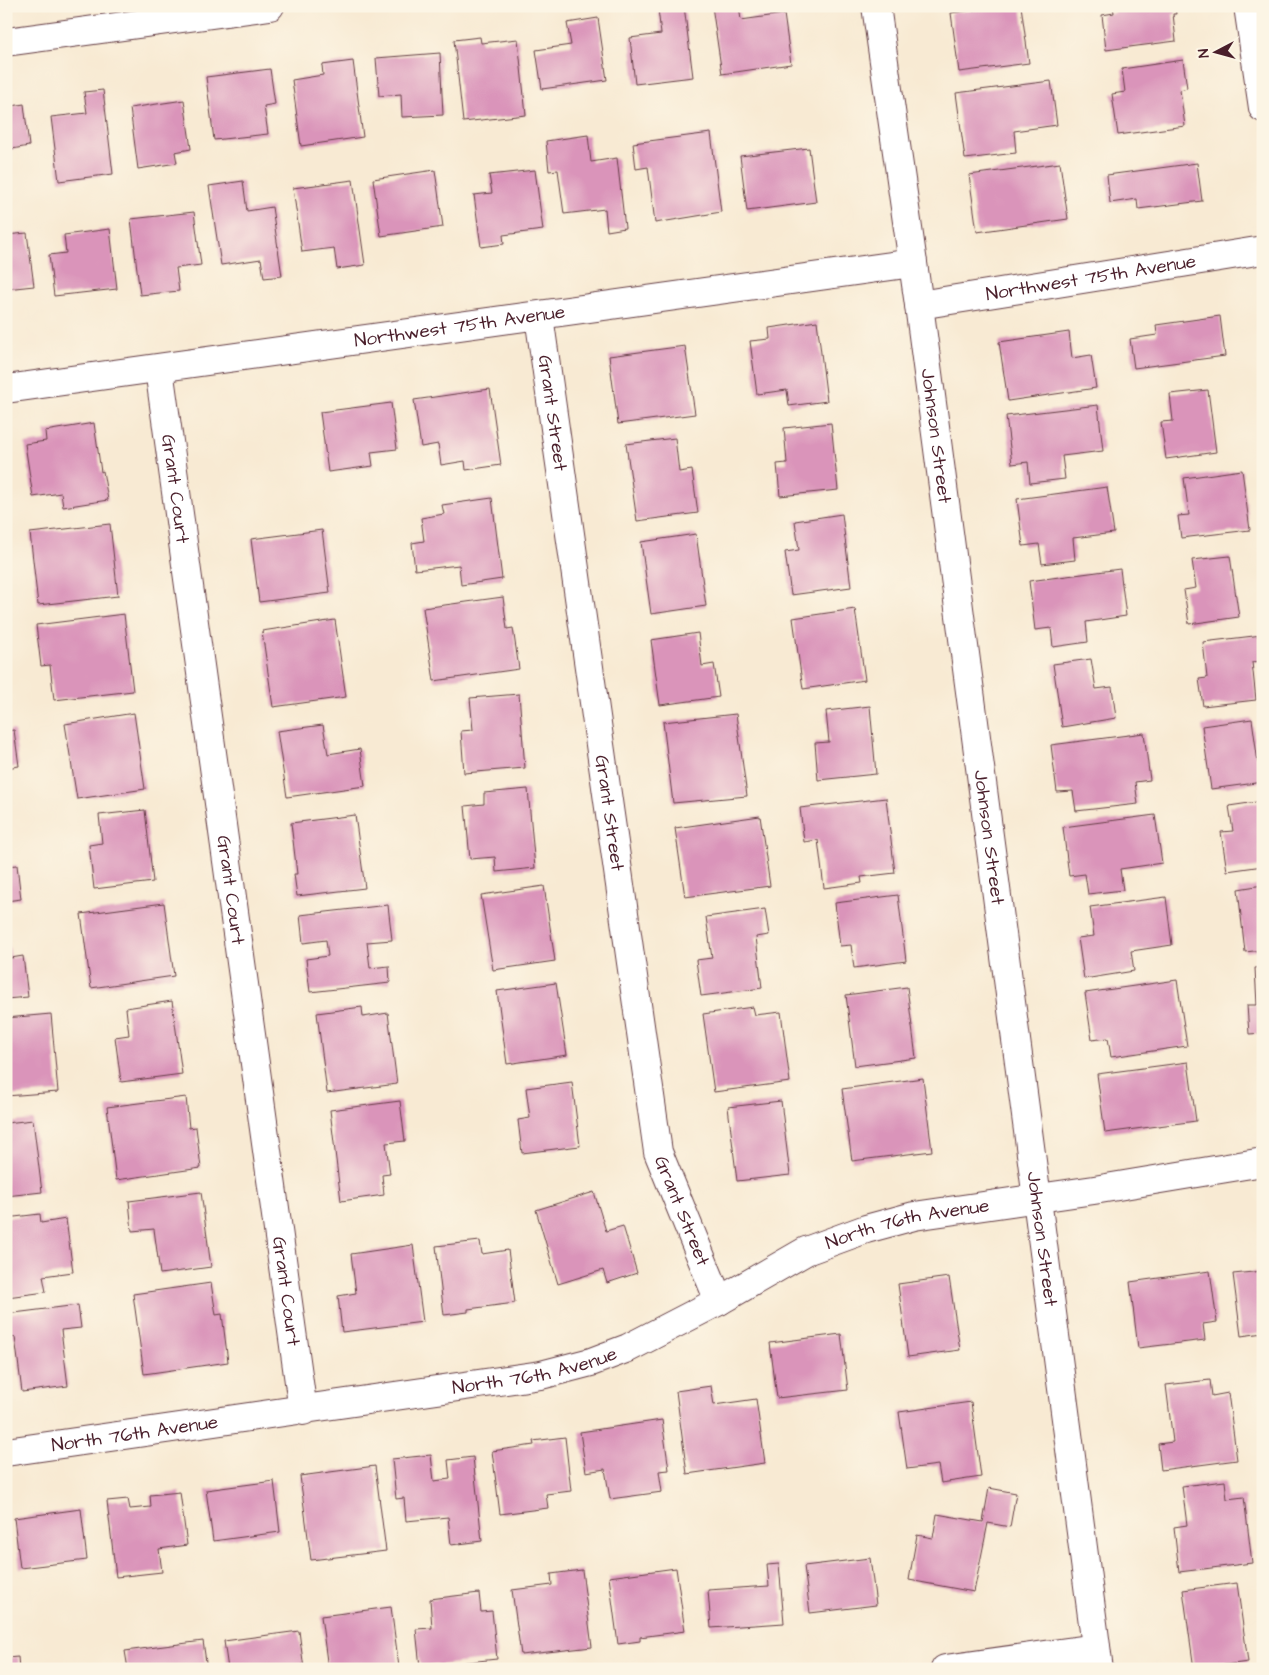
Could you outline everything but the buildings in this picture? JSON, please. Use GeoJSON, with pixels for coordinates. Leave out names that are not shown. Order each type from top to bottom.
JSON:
{"type":"FeatureCollection","features":[{"type":"Feature","properties":{"kind":"street"},"geometry":{"type":"LineString","coordinates":[[6,42],[270,6]]}},
{"type":"Feature","properties":{"kind":"street","name":"Johnson Street"},"geometry":{"type":"LineString","coordinates":[[876,6],[913,263],[1035,1197],[1098,1659]]}},
{"type":"Feature","properties":{"kind":"street"},"geometry":{"type":"LineString","coordinates":[[1248,6],[1263,108]]}},
{"type":"Feature","properties":{"kind":"street","name":"Northwest 75th Avenue"},"geometry":{"type":"LineString","coordinates":[[918,305],[1263,250]]}},
{"type":"Feature","properties":{"kind":"street","name":"Northwest 75th Avenue"},"geometry":{"type":"LineString","coordinates":[[6,389],[913,263]]}},
{"type":"Feature","properties":{"kind":"street","name":"Grant Street"},"geometry":{"type":"LineString","coordinates":[[540,316],[658,1152],[719,1301]]}},
{"type":"Feature","properties":{"kind":"street","name":"Grant Court"},"geometry":{"type":"LineString","coordinates":[[159,369],[303,1411]]}},
{"type":"Feature","properties":{"kind":"street","name":"North 76th Avenue"},"geometry":{"type":"LineString","coordinates":[[6,1452],[542,1376],[591,1362],[628,1348],[719,1301],[806,1251],[866,1229],[914,1216],[1035,1197],[1094,1190],[1263,1162]]}},
{"type":"Feature","properties":{"kind":"street"},"geometry":{"type":"LineString","coordinates":[[945,1669],[1098,1659]]}}]}
